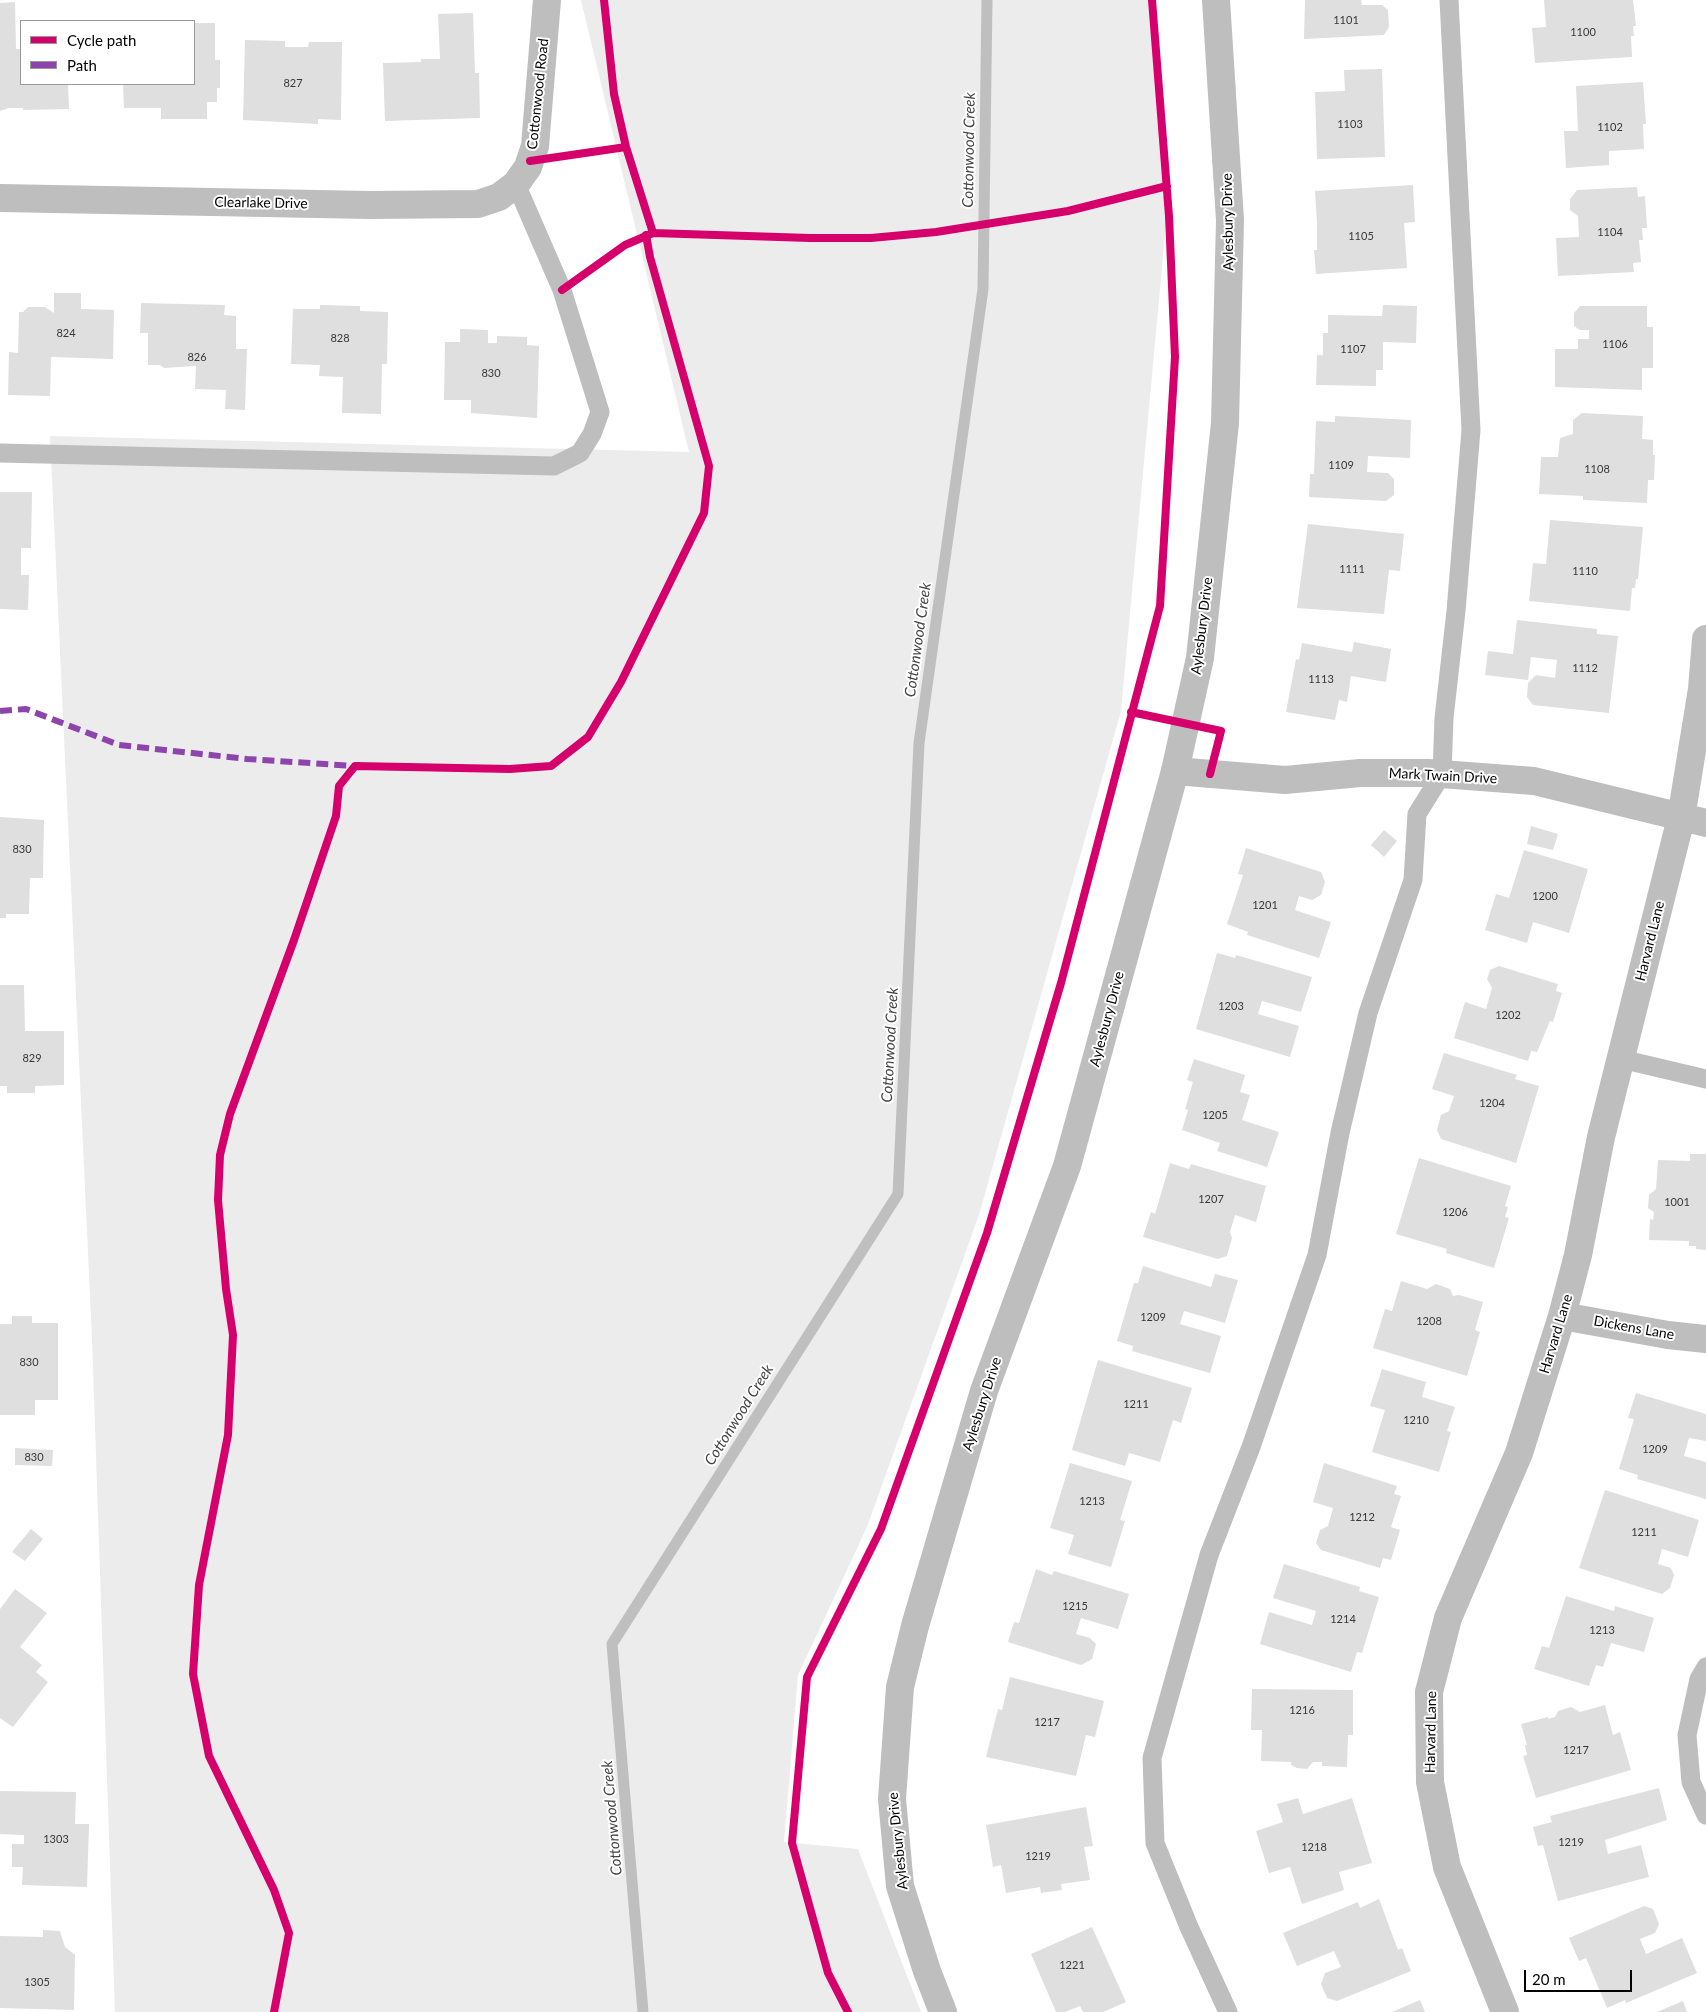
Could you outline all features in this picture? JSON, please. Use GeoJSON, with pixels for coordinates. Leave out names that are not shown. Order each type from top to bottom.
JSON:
{"type":"FeatureCollection","features":[{"type":"Feature","properties":{"kind":"street","name":"Cottonwood Road"},"geometry":{"type":"LineString","coordinates":[[516,184],[528,167],[535,146],[548,0]]}},
{"type":"Feature","properties":{"kind":"street","name":"Aylesbury Drive"},"geometry":{"type":"LineString","coordinates":[[944,2012],[927,1971],[900,1886],[892,1799],[900,1687],[915,1626],[984,1391],[1066,1166],[1175,771],[1200,658],[1225,423],[1230,220],[1216,0]]}},
{"type":"Feature","properties":{"kind":"street","name":"Clearlake Drive"},"geometry":{"type":"LineString","coordinates":[[0,198],[360,205],[478,204],[499,197],[516,184]]}},
{"type":"Feature","properties":{"kind":"street","name":"Harvard Lane"},"geometry":{"type":"LineString","coordinates":[[1505,2012],[1446,1866],[1430,1782],[1430,1692],[1448,1618],[1519,1453],[1562,1316],[1578,1255],[1601,1138],[1621,1059],[1693,820],[1706,639]]}},
{"type":"Feature","properties":{"kind":"street","name":"Mark Twain Drive"},"geometry":{"type":"LineString","coordinates":[[1175,771],[1285,780],[1360,773],[1442,774],[1534,781],[1693,820]]}},
{"type":"Feature","properties":{"kind":"street","name":"Dickens Lane"},"geometry":{"type":"LineString","coordinates":[[1562,1316],[1668,1335],[1706,1339]]}},
{"type":"Feature","properties":{"kind":"lane"},"geometry":{"type":"LineString","coordinates":[[1228,2012],[1189,1927],[1156,1843],[1152,1758],[1209,1555],[1251,1447],[1317,1254],[1340,1133],[1368,1013],[1413,880],[1417,814],[1442,774],[1444,718],[1456,612],[1471,430],[1450,0]]}},
{"type":"Feature","properties":{"kind":"lane"},"geometry":{"type":"LineString","coordinates":[[0,453],[554,466],[580,453],[592,434],[600,412],[562,290],[516,184]]}},
{"type":"Feature","properties":{"kind":"lane"},"geometry":{"type":"LineString","coordinates":[[1621,1059],[1706,1080]]}},
{"type":"Feature","properties":{"kind":"lane"},"geometry":{"type":"LineString","coordinates":[[1706,1667],[1699,1679],[1687,1735],[1691,1782],[1706,1815]]}},
{"type":"Feature","properties":{"kind":"shaded area"},"geometry":{"type":"Polygon","coordinates":[[[581,0],[1152,0],[1168,202],[1121,711],[979,1215],[867,1527],[798,1675],[784,1842],[858,1849],[921,2012],[115,2012],[92,1339],[50,436],[689,452],[581,0]]]}},
{"type":"Feature","properties":{"kind":"building"},"geometry":{"type":"Polygon","coordinates":[[[1305,0],[1361,0],[1362,5],[1382,5],[1388,10],[1389,27],[1384,35],[1304,39],[1305,0]]]}},
{"type":"Feature","properties":{"kind":"building"},"geometry":{"type":"Polygon","coordinates":[[[1544,0],[1633,0],[1636,26],[1633,26],[1634,36],[1631,36],[1632,57],[1535,63],[1532,28],[1546,27],[1544,0]]]}},
{"type":"Feature","properties":{"kind":"building"},"geometry":{"type":"Polygon","coordinates":[[[15,2],[16,49],[20,49],[20,85],[68,85],[69,109],[23,110],[23,108],[9,108],[0,111],[0,3],[15,2]]]}},
{"type":"Feature","properties":{"kind":"building"},"geometry":{"type":"Polygon","coordinates":[[[473,13],[475,73],[479,73],[480,118],[385,121],[383,63],[421,62],[421,59],[440,59],[438,14],[473,13]]]}},
{"type":"Feature","properties":{"kind":"building"},"geometry":{"type":"Polygon","coordinates":[[[195,23],[215,23],[215,60],[220,60],[220,88],[217,88],[217,102],[207,102],[207,119],[161,119],[161,108],[124,108],[123,85],[195,85],[195,23]]]}},
{"type":"Feature","properties":{"kind":"building"},"geometry":{"type":"Polygon","coordinates":[[[245,40],[285,41],[285,47],[308,47],[309,42],[342,42],[341,120],[318,119],[318,124],[243,120],[245,40]]]}},
{"type":"Feature","properties":{"kind":"building"},"geometry":{"type":"Polygon","coordinates":[[[1382,69],[1385,157],[1317,159],[1315,92],[1345,91],[1344,70],[1382,69]]]}},
{"type":"Feature","properties":{"kind":"building"},"geometry":{"type":"Polygon","coordinates":[[[1643,82],[1646,124],[1643,124],[1644,149],[1609,151],[1609,165],[1566,168],[1564,131],[1578,131],[1576,86],[1643,82]]]}},
{"type":"Feature","properties":{"kind":"building"},"geometry":{"type":"Polygon","coordinates":[[[1413,185],[1415,222],[1404,223],[1407,268],[1316,274],[1314,250],[1317,250],[1315,191],[1413,185]]]}},
{"type":"Feature","properties":{"kind":"building"},"geometry":{"type":"Polygon","coordinates":[[[1637,187],[1638,197],[1645,196],[1647,228],[1642,228],[1643,240],[1639,240],[1641,262],[1633,263],[1634,272],[1558,276],[1556,238],[1579,237],[1578,216],[1570,210],[1570,199],[1577,190],[1637,187]]]}},
{"type":"Feature","properties":{"kind":"building"},"geometry":{"type":"Polygon","coordinates":[[[54,293],[81,293],[81,309],[114,310],[113,359],[51,357],[50,396],[8,395],[9,352],[18,353],[19,312],[23,312],[28,307],[45,307],[54,313],[54,293]]]}},
{"type":"Feature","properties":{"kind":"building"},"geometry":{"type":"Polygon","coordinates":[[[141,303],[225,305],[224,315],[236,316],[236,349],[247,349],[245,410],[225,409],[226,390],[195,389],[196,366],[164,368],[160,365],[148,365],[148,333],[140,333],[141,303]]]}},
{"type":"Feature","properties":{"kind":"building"},"geometry":{"type":"Polygon","coordinates":[[[320,305],[360,306],[360,311],[388,312],[387,364],[382,364],[381,414],[342,413],[343,377],[319,376],[320,365],[291,364],[293,309],[320,309],[320,305]]]}},
{"type":"Feature","properties":{"kind":"building"},"geometry":{"type":"Polygon","coordinates":[[[1383,305],[1417,306],[1416,343],[1383,342],[1383,370],[1376,370],[1376,386],[1316,385],[1317,355],[1323,355],[1323,333],[1328,333],[1328,315],[1382,316],[1383,305]]]}},
{"type":"Feature","properties":{"kind":"building"},"geometry":{"type":"Polygon","coordinates":[[[1580,306],[1647,306],[1647,327],[1653,327],[1653,368],[1642,368],[1642,390],[1555,387],[1555,349],[1578,349],[1578,339],[1589,339],[1589,330],[1580,330],[1574,326],[1574,313],[1580,306]]]}},
{"type":"Feature","properties":{"kind":"building"},"geometry":{"type":"Polygon","coordinates":[[[460,329],[488,330],[488,343],[497,343],[497,336],[527,337],[527,345],[539,346],[537,418],[471,413],[471,400],[444,400],[445,342],[460,342],[460,329]]]}},
{"type":"Feature","properties":{"kind":"building"},"geometry":{"type":"Polygon","coordinates":[[[1582,413],[1643,416],[1642,439],[1653,440],[1653,455],[1655,455],[1654,480],[1648,480],[1647,503],[1583,500],[1583,496],[1539,494],[1541,457],[1558,457],[1560,438],[1573,434],[1573,420],[1582,413]]]}},
{"type":"Feature","properties":{"kind":"building"},"geometry":{"type":"Polygon","coordinates":[[[1335,416],[1411,420],[1410,458],[1368,456],[1367,472],[1388,473],[1394,479],[1394,495],[1386,501],[1309,497],[1310,474],[1314,474],[1316,421],[1335,422],[1335,416]]]}},
{"type":"Feature","properties":{"kind":"building"},"geometry":{"type":"Polygon","coordinates":[[[0,492],[32,492],[31,548],[21,548],[21,575],[29,575],[28,610],[0,609],[0,492]]]}},
{"type":"Feature","properties":{"kind":"building"},"geometry":{"type":"Polygon","coordinates":[[[1550,520],[1643,527],[1638,579],[1636,579],[1635,588],[1632,588],[1630,611],[1529,601],[1533,563],[1546,564],[1550,520]]]}},
{"type":"Feature","properties":{"kind":"building"},"geometry":{"type":"Polygon","coordinates":[[[1308,524],[1404,534],[1400,571],[1389,570],[1384,614],[1297,608],[1308,524]]]}},
{"type":"Feature","properties":{"kind":"building"},"geometry":{"type":"Polygon","coordinates":[[[1517,620],[1597,629],[1597,634],[1618,636],[1609,713],[1533,705],[1527,697],[1528,683],[1536,675],[1555,678],[1557,660],[1531,657],[1528,680],[1485,675],[1488,651],[1513,654],[1517,620]]]}},
{"type":"Feature","properties":{"kind":"building"},"geometry":{"type":"Polygon","coordinates":[[[1354,642],[1391,649],[1386,682],[1351,676],[1347,702],[1339,700],[1335,720],[1286,712],[1296,659],[1299,660],[1302,643],[1352,652],[1354,642]]]}},
{"type":"Feature","properties":{"kind":"building"},"geometry":{"type":"Polygon","coordinates":[[[0,817],[44,820],[43,878],[30,878],[29,914],[6,914],[6,918],[0,918],[0,817]]]}},
{"type":"Feature","properties":{"kind":"building"},"geometry":{"type":"Polygon","coordinates":[[[1531,826],[1558,834],[1553,850],[1527,844],[1531,826]]]}},
{"type":"Feature","properties":{"kind":"building"},"geometry":{"type":"Polygon","coordinates":[[[1384,830],[1397,841],[1384,857],[1371,845],[1384,830]]]}},
{"type":"Feature","properties":{"kind":"building"},"geometry":{"type":"Polygon","coordinates":[[[1246,848],[1321,872],[1325,882],[1321,895],[1312,900],[1299,896],[1295,910],[1331,922],[1319,958],[1247,935],[1248,932],[1227,924],[1243,875],[1238,874],[1246,848]]]}},
{"type":"Feature","properties":{"kind":"building"},"geometry":{"type":"Polygon","coordinates":[[[1524,850],[1588,869],[1569,933],[1533,922],[1527,943],[1485,930],[1496,894],[1509,898],[1524,850]]]}},
{"type":"Feature","properties":{"kind":"building"},"geometry":{"type":"Polygon","coordinates":[[[1217,953],[1235,958],[1236,955],[1312,977],[1301,1012],[1262,1001],[1258,1014],[1299,1026],[1290,1057],[1196,1029],[1217,953]]]}},
{"type":"Feature","properties":{"kind":"building"},"geometry":{"type":"Polygon","coordinates":[[[1499,966],[1558,984],[1556,991],[1562,993],[1553,1022],[1550,1021],[1537,1052],[1531,1051],[1528,1061],[1454,1038],[1465,1002],[1486,1009],[1492,988],[1487,979],[1490,970],[1499,966]]]}},
{"type":"Feature","properties":{"kind":"building"},"geometry":{"type":"Polygon","coordinates":[[[0,985],[24,985],[25,1031],[64,1031],[64,1085],[35,1086],[35,1093],[7,1093],[7,1086],[0,1086],[0,985]]]}},
{"type":"Feature","properties":{"kind":"building"},"geometry":{"type":"Polygon","coordinates":[[[1444,1053],[1517,1075],[1515,1079],[1539,1086],[1516,1163],[1441,1139],[1437,1130],[1441,1115],[1449,1111],[1454,1096],[1432,1089],[1444,1053]]]}},
{"type":"Feature","properties":{"kind":"building"},"geometry":{"type":"Polygon","coordinates":[[[1194,1059],[1245,1075],[1240,1092],[1250,1095],[1242,1120],[1279,1132],[1267,1167],[1217,1151],[1220,1143],[1182,1130],[1188,1110],[1185,1109],[1193,1082],[1187,1080],[1194,1059]]]}},
{"type":"Feature","properties":{"kind":"building"},"geometry":{"type":"Polygon","coordinates":[[[1690,1154],[1706,1154],[1706,1250],[1696,1249],[1696,1246],[1689,1246],[1689,1241],[1649,1240],[1650,1219],[1653,1220],[1654,1212],[1648,1208],[1649,1195],[1656,1189],[1658,1160],[1690,1161],[1690,1154]]]}},
{"type":"Feature","properties":{"kind":"building"},"geometry":{"type":"Polygon","coordinates":[[[1419,1158],[1511,1186],[1505,1206],[1508,1207],[1505,1217],[1509,1218],[1494,1268],[1446,1253],[1447,1249],[1396,1234],[1419,1158]]]}},
{"type":"Feature","properties":{"kind":"building"},"geometry":{"type":"Polygon","coordinates":[[[1170,1163],[1189,1169],[1191,1164],[1266,1186],[1256,1222],[1235,1215],[1230,1232],[1232,1238],[1227,1256],[1218,1259],[1143,1237],[1151,1212],[1155,1214],[1170,1163]]]}},
{"type":"Feature","properties":{"kind":"building"},"geometry":{"type":"Polygon","coordinates":[[[1143,1266],[1211,1287],[1215,1274],[1238,1280],[1225,1323],[1184,1311],[1180,1324],[1221,1336],[1210,1373],[1132,1351],[1133,1346],[1117,1341],[1134,1283],[1138,1283],[1143,1266]]]}},
{"type":"Feature","properties":{"kind":"building"},"geometry":{"type":"Polygon","coordinates":[[[1401,1281],[1427,1289],[1436,1284],[1450,1289],[1453,1296],[1459,1295],[1483,1302],[1475,1330],[1480,1332],[1467,1376],[1373,1348],[1385,1309],[1392,1311],[1401,1281]]]}},
{"type":"Feature","properties":{"kind":"building"},"geometry":{"type":"Polygon","coordinates":[[[12,1316],[32,1316],[32,1323],[58,1323],[58,1400],[35,1400],[35,1415],[0,1415],[0,1324],[12,1324],[12,1316]]]}},
{"type":"Feature","properties":{"kind":"building"},"geometry":{"type":"Polygon","coordinates":[[[1098,1360],[1192,1388],[1181,1423],[1173,1420],[1160,1462],[1129,1453],[1125,1466],[1072,1450],[1098,1360]]]}},
{"type":"Feature","properties":{"kind":"building"},"geometry":{"type":"Polygon","coordinates":[[[1382,1369],[1426,1382],[1422,1397],[1455,1407],[1447,1431],[1451,1432],[1439,1472],[1372,1452],[1385,1410],[1370,1406],[1382,1369]]]}},
{"type":"Feature","properties":{"kind":"building"},"geometry":{"type":"Polygon","coordinates":[[[1636,1393],[1706,1414],[1706,1441],[1689,1438],[1684,1456],[1706,1462],[1706,1499],[1637,1479],[1638,1475],[1619,1469],[1634,1419],[1628,1418],[1636,1393]]]}},
{"type":"Feature","properties":{"kind":"building"},"geometry":{"type":"Polygon","coordinates":[[[15,1448],[53,1450],[52,1466],[15,1465],[15,1448]]]}},
{"type":"Feature","properties":{"kind":"building"},"geometry":{"type":"Polygon","coordinates":[[[1070,1463],[1132,1481],[1120,1520],[1125,1521],[1111,1567],[1068,1554],[1074,1535],[1050,1528],[1070,1463]]]}},
{"type":"Feature","properties":{"kind":"building"},"geometry":{"type":"Polygon","coordinates":[[[1324,1463],[1397,1486],[1394,1494],[1401,1496],[1391,1527],[1400,1530],[1391,1560],[1383,1558],[1380,1568],[1321,1550],[1316,1543],[1320,1530],[1328,1526],[1333,1508],[1313,1502],[1324,1463]]]}},
{"type":"Feature","properties":{"kind":"building"},"geometry":{"type":"Polygon","coordinates":[[[1605,1490],[1699,1520],[1688,1557],[1662,1549],[1658,1564],[1671,1568],[1674,1575],[1670,1588],[1662,1594],[1579,1568],[1605,1490]]]}},
{"type":"Feature","properties":{"kind":"building"},"geometry":{"type":"Polygon","coordinates":[[[31,1529],[43,1539],[25,1561],[12,1552],[31,1529]]]}},
{"type":"Feature","properties":{"kind":"building"},"geometry":{"type":"Polygon","coordinates":[[[1284,1564],[1360,1587],[1359,1591],[1379,1597],[1362,1653],[1357,1652],[1351,1672],[1260,1644],[1269,1612],[1312,1625],[1316,1611],[1273,1598],[1284,1564]]]}},
{"type":"Feature","properties":{"kind":"building"},"geometry":{"type":"Polygon","coordinates":[[[1036,1569],[1052,1575],[1054,1571],[1129,1594],[1118,1629],[1081,1618],[1076,1634],[1090,1638],[1096,1644],[1092,1659],[1081,1665],[1008,1642],[1014,1622],[1019,1623],[1036,1569]]]}},
{"type":"Feature","properties":{"kind":"building"},"geometry":{"type":"Polygon","coordinates":[[[15,1589],[47,1613],[20,1647],[42,1665],[36,1672],[48,1682],[13,1727],[0,1718],[0,1609],[15,1589]]]}},
{"type":"Feature","properties":{"kind":"building"},"geometry":{"type":"Polygon","coordinates":[[[1566,1596],[1614,1611],[1615,1606],[1654,1618],[1644,1652],[1611,1643],[1603,1667],[1596,1665],[1589,1686],[1534,1669],[1542,1646],[1549,1648],[1566,1596]]]}},
{"type":"Feature","properties":{"kind":"building"},"geometry":{"type":"Polygon","coordinates":[[[1010,1677],[1104,1701],[1095,1737],[1086,1735],[1076,1776],[986,1757],[998,1709],[1002,1710],[1010,1677]]]}},
{"type":"Feature","properties":{"kind":"building"},"geometry":{"type":"Polygon","coordinates":[[[1252,1689],[1353,1690],[1353,1735],[1348,1735],[1347,1767],[1322,1766],[1322,1762],[1313,1762],[1307,1769],[1297,1768],[1291,1765],[1291,1762],[1261,1761],[1262,1730],[1251,1730],[1252,1689]]]}},
{"type":"Feature","properties":{"kind":"building"},"geometry":{"type":"Polygon","coordinates":[[[1605,1705],[1613,1735],[1620,1732],[1631,1770],[1536,1798],[1523,1756],[1527,1755],[1525,1745],[1527,1745],[1521,1724],[1555,1717],[1558,1711],[1571,1707],[1580,1712],[1605,1705]]]}},
{"type":"Feature","properties":{"kind":"building"},"geometry":{"type":"Polygon","coordinates":[[[1659,1788],[1667,1820],[1605,1840],[1608,1854],[1641,1845],[1649,1877],[1558,1901],[1543,1845],[1538,1846],[1533,1827],[1552,1822],[1550,1816],[1659,1788]]]}},
{"type":"Feature","properties":{"kind":"building"},"geometry":{"type":"Polygon","coordinates":[[[0,1791],[76,1792],[75,1824],[89,1824],[87,1887],[22,1885],[23,1867],[12,1867],[12,1844],[24,1844],[24,1835],[0,1834],[0,1791]]]}},
{"type":"Feature","properties":{"kind":"building"},"geometry":{"type":"Polygon","coordinates":[[[1298,1798],[1303,1814],[1352,1798],[1372,1863],[1339,1872],[1344,1890],[1302,1904],[1290,1867],[1269,1873],[1256,1831],[1283,1822],[1277,1804],[1298,1798]]]}},
{"type":"Feature","properties":{"kind":"building"},"geometry":{"type":"Polygon","coordinates":[[[1086,1807],[1093,1846],[1084,1847],[1090,1880],[1061,1884],[1062,1890],[1041,1893],[1040,1887],[1006,1893],[1001,1865],[993,1867],[986,1825],[1086,1807]]]}},
{"type":"Feature","properties":{"kind":"building"},"geometry":{"type":"Polygon","coordinates":[[[1379,1899],[1398,1950],[1402,1948],[1411,1971],[1337,2001],[1327,1998],[1321,1984],[1325,1973],[1341,1967],[1334,1951],[1297,1966],[1283,1933],[1358,1902],[1360,1908],[1379,1899]]]}},
{"type":"Feature","properties":{"kind":"building"},"geometry":{"type":"Polygon","coordinates":[[[1644,1906],[1653,1909],[1659,1924],[1655,1933],[1640,1939],[1646,1954],[1682,1938],[1697,1973],[1626,2003],[1625,2000],[1607,2008],[1586,1958],[1579,1961],[1569,1938],[1644,1906]]]}},
{"type":"Feature","properties":{"kind":"building"},"geometry":{"type":"Polygon","coordinates":[[[1092,1927],[1126,2002],[1103,2012],[1083,2012],[1080,2006],[1065,2012],[1056,2012],[1031,1954],[1092,1927]]]}},
{"type":"Feature","properties":{"kind":"building"},"geometry":{"type":"Polygon","coordinates":[[[43,1930],[60,1931],[65,1947],[75,1955],[74,2010],[0,2008],[0,1936],[43,1937],[43,1930]]]}},
{"type":"Feature","properties":{"kind":"building"},"geometry":{"type":"Polygon","coordinates":[[[1420,2000],[1425,2012],[1392,2012],[1420,2000]]]}},
{"type":"Feature","properties":{"kind":"building"},"geometry":{"type":"Polygon","coordinates":[[[1683,2001],[1687,2012],[1657,2012],[1683,2001]]]}},
{"type":"Feature","properties":{"kind":"waterway","name":"Cottonwood Creek"},"geometry":{"type":"LineString","coordinates":[[643,2012],[612,1644],[898,1194],[919,743],[983,289],[987,0]]}},
{"type":"Feature","properties":{"kind":"marked path"},"geometry":{"type":"LineString","coordinates":[[0,711],[26,709],[119,745],[247,759],[355,766]]}},
{"type":"Feature","properties":{"kind":"cycle path"},"geometry":{"type":"LineString","coordinates":[[604,0],[614,94],[626,147],[653,233]]}},
{"type":"Feature","properties":{"kind":"cycle path"},"geometry":{"type":"LineString","coordinates":[[848,2012],[828,1973],[792,1843],[807,1677],[881,1529],[987,1233],[1061,983],[1160,606],[1175,357],[1169,216],[1152,0]]}},
{"type":"Feature","properties":{"kind":"cycle path"},"geometry":{"type":"LineString","coordinates":[[530,161],[626,147]]}},
{"type":"Feature","properties":{"kind":"cycle path"},"geometry":{"type":"LineString","coordinates":[[562,290],[625,245],[653,233],[871,238],[936,232],[1068,211],[1167,186]]}},
{"type":"Feature","properties":{"kind":"cycle path"},"geometry":{"type":"LineString","coordinates":[[274,2012],[289,1933],[274,1890],[209,1756],[193,1674],[199,1585],[228,1435],[233,1335],[226,1289],[218,1200],[220,1155],[230,1114],[294,940],[336,816],[339,786],[355,766],[510,769],[551,766],[588,737],[621,682],[704,513],[709,466],[650,257],[646,235]]}},
{"type":"Feature","properties":{"kind":"cycle path"},"geometry":{"type":"LineString","coordinates":[[1131,712],[1221,731],[1210,774]]}}]}
